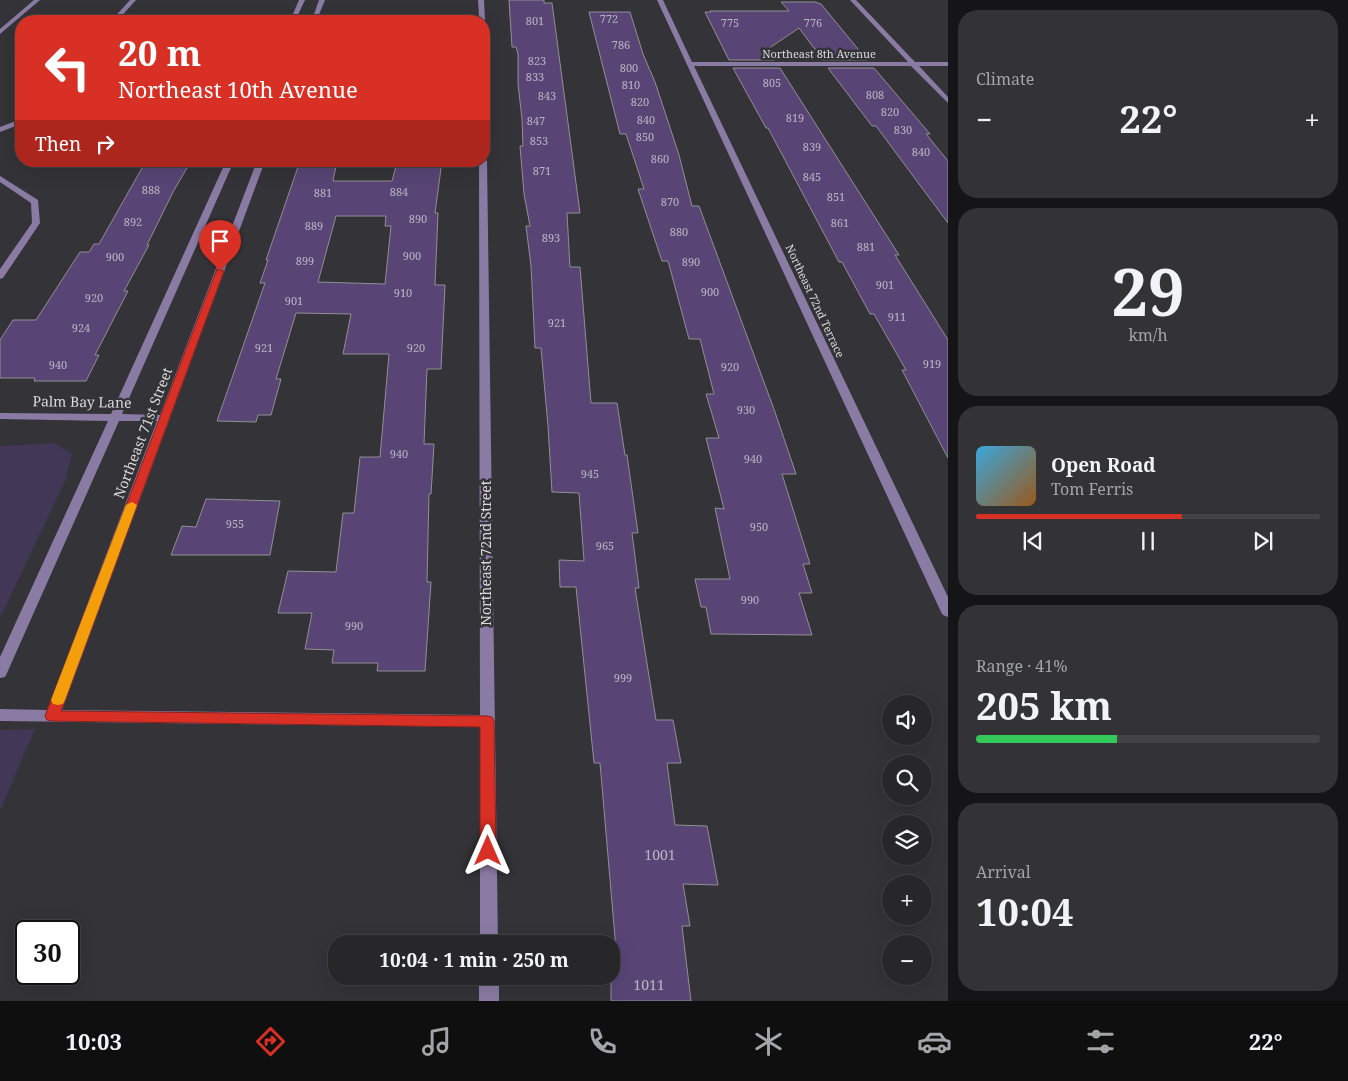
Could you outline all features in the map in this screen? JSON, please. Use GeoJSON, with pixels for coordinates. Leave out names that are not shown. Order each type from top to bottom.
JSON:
{"type":"FeatureCollection","features":[{"type":"Feature","properties":{"kind":"street"},"geometry":{"type":"LineString","coordinates":[[20,15],[37,0]]}},
{"type":"Feature","properties":{"kind":"street"},"geometry":{"type":"LineString","coordinates":[[119,15],[133,0]]}},
{"type":"Feature","properties":{"kind":"street"},"geometry":{"type":"LineString","coordinates":[[295,15],[302,0]]}},
{"type":"Feature","properties":{"kind":"street"},"geometry":{"type":"LineString","coordinates":[[316,15],[322,0]]}},
{"type":"Feature","properties":{"kind":"street"},"geometry":{"type":"LineString","coordinates":[[482,0],[482,15]]}},
{"type":"Feature","properties":{"kind":"street","name":"Northeast 72nd Terrace"},"geometry":{"type":"LineString","coordinates":[[660,0],[948,612]]}},
{"type":"Feature","properties":{"kind":"street"},"geometry":{"type":"LineString","coordinates":[[853,0],[948,101]]}},
{"type":"Feature","properties":{"kind":"street"},"geometry":{"type":"LineString","coordinates":[[0,32],[15,19]]}},
{"type":"Feature","properties":{"kind":"street","name":"Northeast 8th Avenue"},"geometry":{"type":"LineString","coordinates":[[690,64],[948,64]]}},
{"type":"Feature","properties":{"kind":"street"},"geometry":{"type":"LineString","coordinates":[[0,130],[15,124]]}},
{"type":"Feature","properties":{"kind":"street","name":"Northeast 71st Street"},"geometry":{"type":"LineString","coordinates":[[0,673],[227,167]]}},
{"type":"Feature","properties":{"kind":"street","name":"Northeast 71st Street"},"geometry":{"type":"LineString","coordinates":[[52,716],[259,167]]}},
{"type":"Feature","properties":{"kind":"street","name":"Northeast 72nd Street"},"geometry":{"type":"LineString","coordinates":[[483,167],[489,935]]}},
{"type":"Feature","properties":{"kind":"street"},"geometry":{"type":"LineString","coordinates":[[0,178],[35,202],[36,224],[0,276]]}},
{"type":"Feature","properties":{"kind":"street","name":"Palm Bay Lane"},"geometry":{"type":"LineString","coordinates":[[0,416],[165,418]]}},
{"type":"Feature","properties":{"kind":"street"},"geometry":{"type":"LineString","coordinates":[[0,715],[487,721]]}},
{"type":"Feature","properties":{"kind":"street"},"geometry":{"type":"LineString","coordinates":[[489,985],[490,1001]]}},
{"type":"Feature","properties":{"kind":"shaded area"},"geometry":{"type":"Polygon","coordinates":[[[54,443],[72,454],[65,481],[0,618],[0,446],[54,443]]]}},
{"type":"Feature","properties":{"kind":"shaded area"},"geometry":{"type":"Polygon","coordinates":[[[35,729],[0,811],[0,730],[35,729]]]}},
{"type":"Feature","properties":{"kind":"building"},"geometry":{"type":"Polygon","coordinates":[[[509,0],[544,0],[544,3],[552,3],[580,213],[567,213],[570,267],[580,267],[591,403],[617,403],[625,455],[627,455],[638,533],[632,533],[639,588],[635,588],[656,720],[673,720],[681,763],[667,763],[675,825],[707,826],[718,885],[683,884],[690,926],[682,926],[691,1001],[611,1001],[611,985],[620,985],[620,935],[615,935],[600,763],[594,763],[576,587],[560,587],[559,560],[584,561],[579,493],[552,492],[541,348],[535,348],[531,266],[526,226],[530,226],[524,194],[520,146],[523,146],[518,84],[518,54],[516,47],[512,47],[509,0]]]}},
{"type":"Feature","properties":{"kind":"building"},"geometry":{"type":"Polygon","coordinates":[[[781,2],[815,2],[821,4],[867,60],[823,60],[799,28],[768,49],[775,60],[729,60],[705,12],[789,11],[781,2]]]}},
{"type":"Feature","properties":{"kind":"building"},"geometry":{"type":"Polygon","coordinates":[[[589,12],[630,12],[679,155],[692,206],[699,206],[775,412],[796,474],[782,474],[810,564],[803,564],[812,593],[799,593],[812,635],[711,634],[706,607],[701,607],[695,579],[730,579],[715,508],[724,509],[706,438],[719,438],[706,394],[714,394],[700,339],[689,339],[668,261],[662,261],[638,189],[644,189],[626,134],[620,134],[589,12]]]}},
{"type":"Feature","properties":{"kind":"building"},"geometry":{"type":"Polygon","coordinates":[[[733,68],[780,68],[899,255],[895,255],[948,340],[948,458],[902,370],[906,370],[874,314],[870,314],[842,262],[839,262],[768,128],[766,128],[733,68]]]}},
{"type":"Feature","properties":{"kind":"building"},"geometry":{"type":"Polygon","coordinates":[[[828,68],[874,68],[930,134],[926,134],[948,161],[948,223],[876,126],[872,126],[828,68]]]}},
{"type":"Feature","properties":{"kind":"building"},"geometry":{"type":"Polygon","coordinates":[[[143,167],[188,167],[173,192],[147,245],[149,245],[124,291],[128,291],[95,355],[99,355],[86,381],[34,381],[35,378],[0,378],[0,340],[13,320],[36,320],[80,252],[89,252],[94,244],[99,244],[143,167]]]}},
{"type":"Feature","properties":{"kind":"building"},"geometry":{"type":"Polygon","coordinates":[[[298,167],[336,167],[333,181],[392,181],[396,167],[441,167],[435,213],[438,213],[435,285],[445,285],[441,369],[427,369],[424,444],[434,444],[431,494],[429,494],[427,582],[431,582],[425,671],[377,671],[378,663],[332,663],[334,650],[305,649],[312,613],[278,613],[288,571],[336,572],[343,513],[354,513],[360,457],[380,457],[389,354],[343,354],[351,314],[296,313],[276,379],[281,379],[271,415],[258,415],[256,422],[217,421],[265,283],[260,283],[268,260],[266,260],[298,167]],[[336,216],[318,282],[385,284],[391,226],[385,226],[386,216],[336,216]]]}},
{"type":"Feature","properties":{"kind":"building"},"geometry":{"type":"Polygon","coordinates":[[[206,499],[280,501],[270,555],[171,555],[182,526],[196,527],[206,499]]]}},
{"type":"Feature","properties":{"kind":"slow traffic"},"geometry":{"type":"LineString","coordinates":[[58,700],[132,505]]}},
{"type":"Feature","properties":{"kind":"route"},"geometry":{"type":"LineString","coordinates":[[220,271],[52,716],[487,721],[488,851]]}}]}
